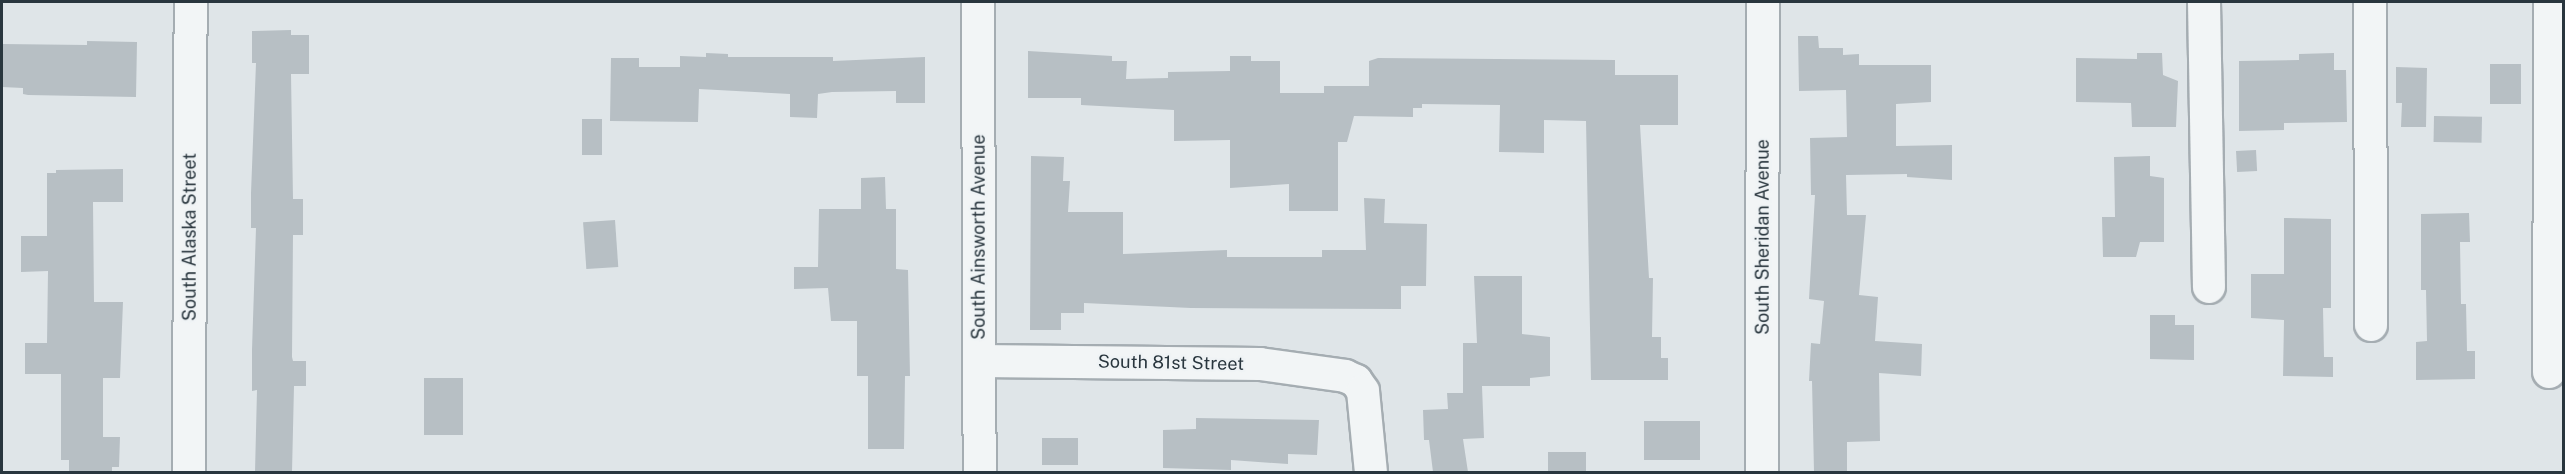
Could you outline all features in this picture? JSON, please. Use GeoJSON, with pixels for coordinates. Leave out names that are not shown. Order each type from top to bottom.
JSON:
{"type":"FeatureCollection","features":[{"type":"Feature","properties":{"kind":"street","name":"South Alaska Street"},"geometry":{"type":"LineString","coordinates":[[189,472],[191,2]]}},
{"type":"Feature","properties":{"kind":"street","name":"South Ainsworth Avenue"},"geometry":{"type":"LineString","coordinates":[[978,2],[980,472]]}},
{"type":"Feature","properties":{"kind":"street","name":"South Sheridan Avenue"},"geometry":{"type":"LineString","coordinates":[[1762,472],[1763,2]]}},
{"type":"Feature","properties":{"kind":"street"},"geometry":{"type":"LineString","coordinates":[[2204,2],[2209,287]]}},
{"type":"Feature","properties":{"kind":"street"},"geometry":{"type":"LineString","coordinates":[[2370,2],[2371,325]]}},
{"type":"Feature","properties":{"kind":"street"},"geometry":{"type":"LineString","coordinates":[[2549,372],[2550,2]]}},
{"type":"Feature","properties":{"kind":"street","name":"South 81st Street"},"geometry":{"type":"LineString","coordinates":[[980,361],[1280,365],[1328,372],[1359,384],[1367,422],[1371,472]]}},
{"type":"Feature","properties":{"kind":"building"},"geometry":{"type":"Polygon","coordinates":[[[291,30],[291,35],[309,35],[309,74],[291,74],[293,199],[303,199],[303,235],[293,235],[292,357],[293,361],[306,361],[306,386],[294,386],[292,472],[255,472],[257,390],[252,391],[252,350],[256,228],[251,228],[251,193],[256,63],[252,63],[252,31],[291,30]]]}},
{"type":"Feature","properties":{"kind":"building"},"geometry":{"type":"Polygon","coordinates":[[[1798,36],[1818,36],[1819,48],[1843,48],[1843,55],[1859,54],[1859,65],[1931,65],[1931,102],[1896,104],[1896,146],[1952,145],[1952,180],[1907,177],[1907,174],[1846,175],[1847,215],[1866,215],[1859,295],[1878,297],[1875,341],[1922,344],[1921,376],[1879,373],[1880,441],[1847,442],[1847,472],[1814,472],[1812,381],[1809,381],[1811,343],[1820,344],[1824,301],[1809,299],[1815,195],[1811,195],[1810,138],[1847,137],[1846,90],[1799,91],[1798,36]]]}},
{"type":"Feature","properties":{"kind":"building"},"geometry":{"type":"Polygon","coordinates":[[[87,41],[137,42],[136,97],[28,95],[23,94],[23,88],[2,87],[2,44],[87,45],[87,41]]]}},
{"type":"Feature","properties":{"kind":"building"},"geometry":{"type":"Polygon","coordinates":[[[1028,51],[1112,56],[1112,61],[1127,61],[1126,79],[1168,78],[1168,72],[1230,71],[1230,56],[1251,56],[1251,61],[1280,61],[1280,93],[1324,93],[1324,86],[1369,86],[1369,61],[1378,58],[1615,60],[1615,75],[1678,75],[1678,125],[1640,125],[1649,278],[1653,278],[1652,337],[1661,337],[1661,358],[1668,358],[1668,380],[1591,380],[1586,121],[1544,120],[1544,153],[1499,152],[1500,105],[1422,104],[1422,108],[1413,108],[1413,117],[1354,116],[1347,142],[1338,142],[1338,211],[1289,211],[1289,184],[1230,188],[1230,140],[1174,141],[1174,110],[1081,105],[1081,98],[1028,98],[1028,51]]]}},
{"type":"Feature","properties":{"kind":"building"},"geometry":{"type":"Polygon","coordinates":[[[706,53],[728,54],[728,57],[833,57],[833,61],[925,57],[925,103],[896,103],[896,91],[832,92],[818,94],[817,118],[790,117],[790,94],[699,89],[698,122],[610,121],[611,58],[639,58],[639,67],[680,67],[680,56],[706,57],[706,53]]]}},
{"type":"Feature","properties":{"kind":"building"},"geometry":{"type":"Polygon","coordinates":[[[2137,53],[2162,53],[2163,75],[2178,81],[2176,127],[2132,127],[2131,103],[2076,102],[2076,58],[2137,59],[2137,53]]]}},
{"type":"Feature","properties":{"kind":"building"},"geometry":{"type":"Polygon","coordinates":[[[2334,53],[2334,70],[2346,70],[2347,122],[2284,123],[2284,130],[2239,131],[2239,61],[2299,60],[2299,54],[2334,53]]]}},
{"type":"Feature","properties":{"kind":"building"},"geometry":{"type":"Polygon","coordinates":[[[2490,64],[2521,64],[2521,104],[2490,104],[2490,64]]]}},
{"type":"Feature","properties":{"kind":"building"},"geometry":{"type":"Polygon","coordinates":[[[2396,67],[2427,68],[2426,127],[2401,127],[2402,103],[2396,103],[2396,67]]]}},
{"type":"Feature","properties":{"kind":"building"},"geometry":{"type":"Polygon","coordinates":[[[2434,116],[2482,117],[2482,143],[2434,142],[2434,116]]]}},
{"type":"Feature","properties":{"kind":"building"},"geometry":{"type":"Polygon","coordinates":[[[582,119],[602,119],[602,155],[582,155],[582,119]]]}},
{"type":"Feature","properties":{"kind":"building"},"geometry":{"type":"Polygon","coordinates":[[[2256,150],[2257,171],[2237,172],[2236,151],[2256,150]]]}},
{"type":"Feature","properties":{"kind":"building"},"geometry":{"type":"Polygon","coordinates":[[[1031,156],[1064,157],[1063,181],[1070,181],[1068,212],[1123,212],[1123,254],[1227,250],[1227,257],[1322,257],[1322,250],[1366,250],[1364,198],[1385,199],[1384,223],[1427,224],[1426,286],[1401,286],[1401,309],[1191,308],[1084,303],[1084,313],[1061,313],[1061,330],[1030,330],[1031,156]]]}},
{"type":"Feature","properties":{"kind":"building"},"geometry":{"type":"Polygon","coordinates":[[[2150,156],[2150,176],[2164,178],[2164,242],[2140,242],[2136,257],[2103,257],[2102,217],[2115,217],[2114,157],[2150,156]]]}},
{"type":"Feature","properties":{"kind":"building"},"geometry":{"type":"Polygon","coordinates":[[[123,169],[123,202],[93,202],[94,302],[123,302],[120,378],[103,378],[103,437],[120,437],[119,467],[112,467],[112,472],[69,472],[69,460],[61,460],[61,374],[25,374],[25,343],[47,343],[48,271],[21,272],[21,236],[47,236],[47,173],[56,173],[56,170],[123,169]]]}},
{"type":"Feature","properties":{"kind":"building"},"geometry":{"type":"Polygon","coordinates":[[[885,177],[886,209],[896,209],[896,269],[908,270],[910,376],[905,376],[904,449],[868,449],[868,376],[857,376],[857,321],[831,321],[828,288],[794,289],[794,267],[818,267],[819,209],[861,209],[861,178],[885,177]]]}},
{"type":"Feature","properties":{"kind":"building"},"geometry":{"type":"Polygon","coordinates":[[[2469,213],[2470,242],[2460,242],[2461,304],[2466,304],[2467,351],[2475,351],[2475,379],[2416,380],[2416,342],[2427,341],[2426,290],[2421,290],[2421,214],[2469,213]]]}},
{"type":"Feature","properties":{"kind":"building"},"geometry":{"type":"Polygon","coordinates":[[[2284,218],[2331,219],[2331,308],[2323,308],[2324,357],[2333,357],[2333,377],[2283,376],[2284,320],[2251,318],[2251,274],[2284,274],[2284,218]]]}},
{"type":"Feature","properties":{"kind":"building"},"geometry":{"type":"Polygon","coordinates":[[[615,220],[618,267],[586,269],[583,222],[615,220]]]}},
{"type":"Feature","properties":{"kind":"building"},"geometry":{"type":"Polygon","coordinates":[[[1474,276],[1522,276],[1522,334],[1550,337],[1550,376],[1530,378],[1530,386],[1482,386],[1484,438],[1463,439],[1468,472],[1433,472],[1429,440],[1424,440],[1423,410],[1448,409],[1447,393],[1463,393],[1463,343],[1477,343],[1474,276]]]}},
{"type":"Feature","properties":{"kind":"building"},"geometry":{"type":"Polygon","coordinates":[[[2150,315],[2175,315],[2175,325],[2194,325],[2194,360],[2150,359],[2150,315]]]}},
{"type":"Feature","properties":{"kind":"building"},"geometry":{"type":"Polygon","coordinates":[[[424,378],[463,378],[463,435],[424,435],[424,378]]]}},
{"type":"Feature","properties":{"kind":"building"},"geometry":{"type":"Polygon","coordinates":[[[1196,418],[1319,420],[1317,455],[1288,454],[1288,464],[1231,460],[1231,470],[1163,468],[1163,430],[1196,429],[1196,418]]]}},
{"type":"Feature","properties":{"kind":"building"},"geometry":{"type":"Polygon","coordinates":[[[1644,421],[1700,421],[1700,460],[1644,460],[1644,421]]]}},
{"type":"Feature","properties":{"kind":"building"},"geometry":{"type":"Polygon","coordinates":[[[1042,438],[1078,438],[1078,465],[1042,465],[1042,438]]]}},
{"type":"Feature","properties":{"kind":"building"},"geometry":{"type":"Polygon","coordinates":[[[1548,452],[1586,452],[1586,472],[1548,472],[1548,452]]]}}]}
